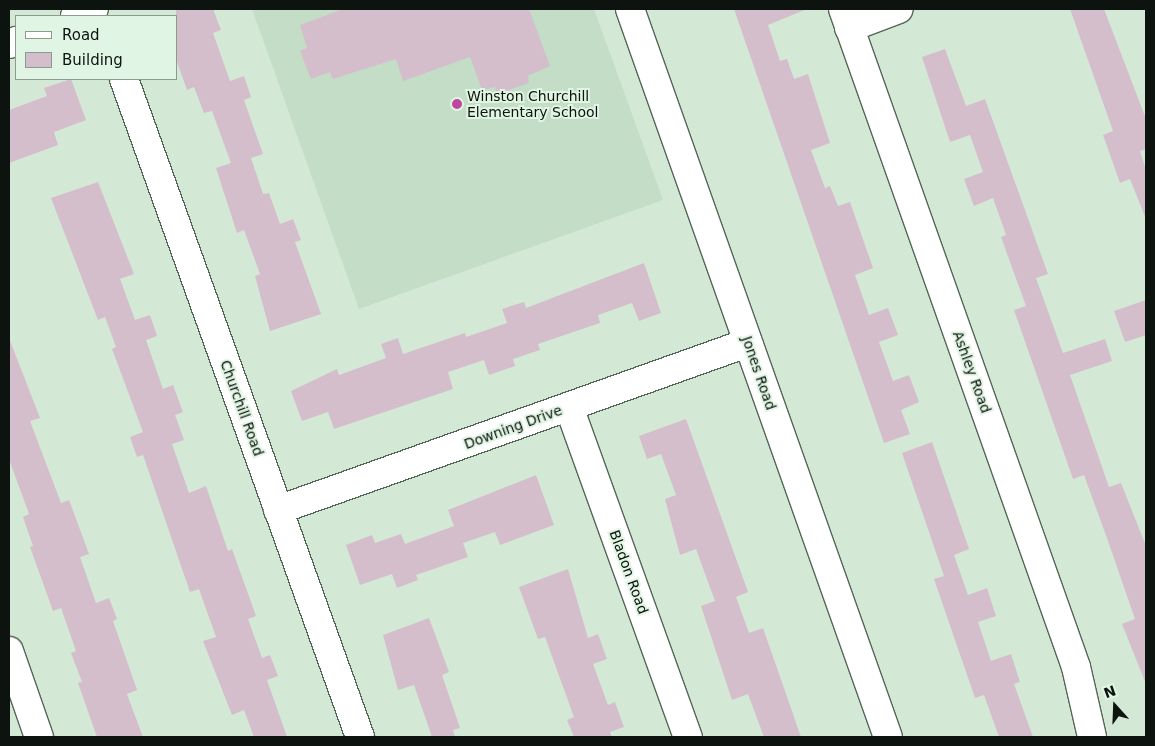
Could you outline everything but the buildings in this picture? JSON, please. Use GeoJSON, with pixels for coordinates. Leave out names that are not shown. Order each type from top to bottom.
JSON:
{"type":"FeatureCollection","features":[{"type":"Feature","properties":{"kind":"street"},"geometry":{"type":"LineString","coordinates":[[78,15],[94,9]]}},
{"type":"Feature","properties":{"kind":"street","name":"Jones Road"},"geometry":{"type":"LineString","coordinates":[[630,9],[888,737]]}},
{"type":"Feature","properties":{"kind":"street"},"geometry":{"type":"LineString","coordinates":[[846,18],[899,9]]}},
{"type":"Feature","properties":{"kind":"street","name":"Ashley Road"},"geometry":{"type":"LineString","coordinates":[[846,18],[1076,667],[1092,737]]}},
{"type":"Feature","properties":{"kind":"street","name":"Churchill Road"},"geometry":{"type":"LineString","coordinates":[[124,80],[360,737]]}},
{"type":"Feature","properties":{"kind":"street","name":"Downing Drive"},"geometry":{"type":"LineString","coordinates":[[278,510],[748,343]]}},
{"type":"Feature","properties":{"kind":"street","name":"Bladon Road"},"geometry":{"type":"LineString","coordinates":[[569,407],[688,737]]}},
{"type":"Feature","properties":{"kind":"street"},"geometry":{"type":"LineString","coordinates":[[9,651],[39,737]]}},
{"type":"Feature","properties":{"kind":"shaded area","name":"Winston Churchill Elementary School"},"geometry":{"type":"Polygon","coordinates":[[[252,9],[594,9],[663,200],[359,309],[252,9]]]}},
{"type":"Feature","properties":{"kind":"place","name":"Winston Churchill Elementary School"},"geometry":{"type":"Point","coordinates":[457,104]}}]}
